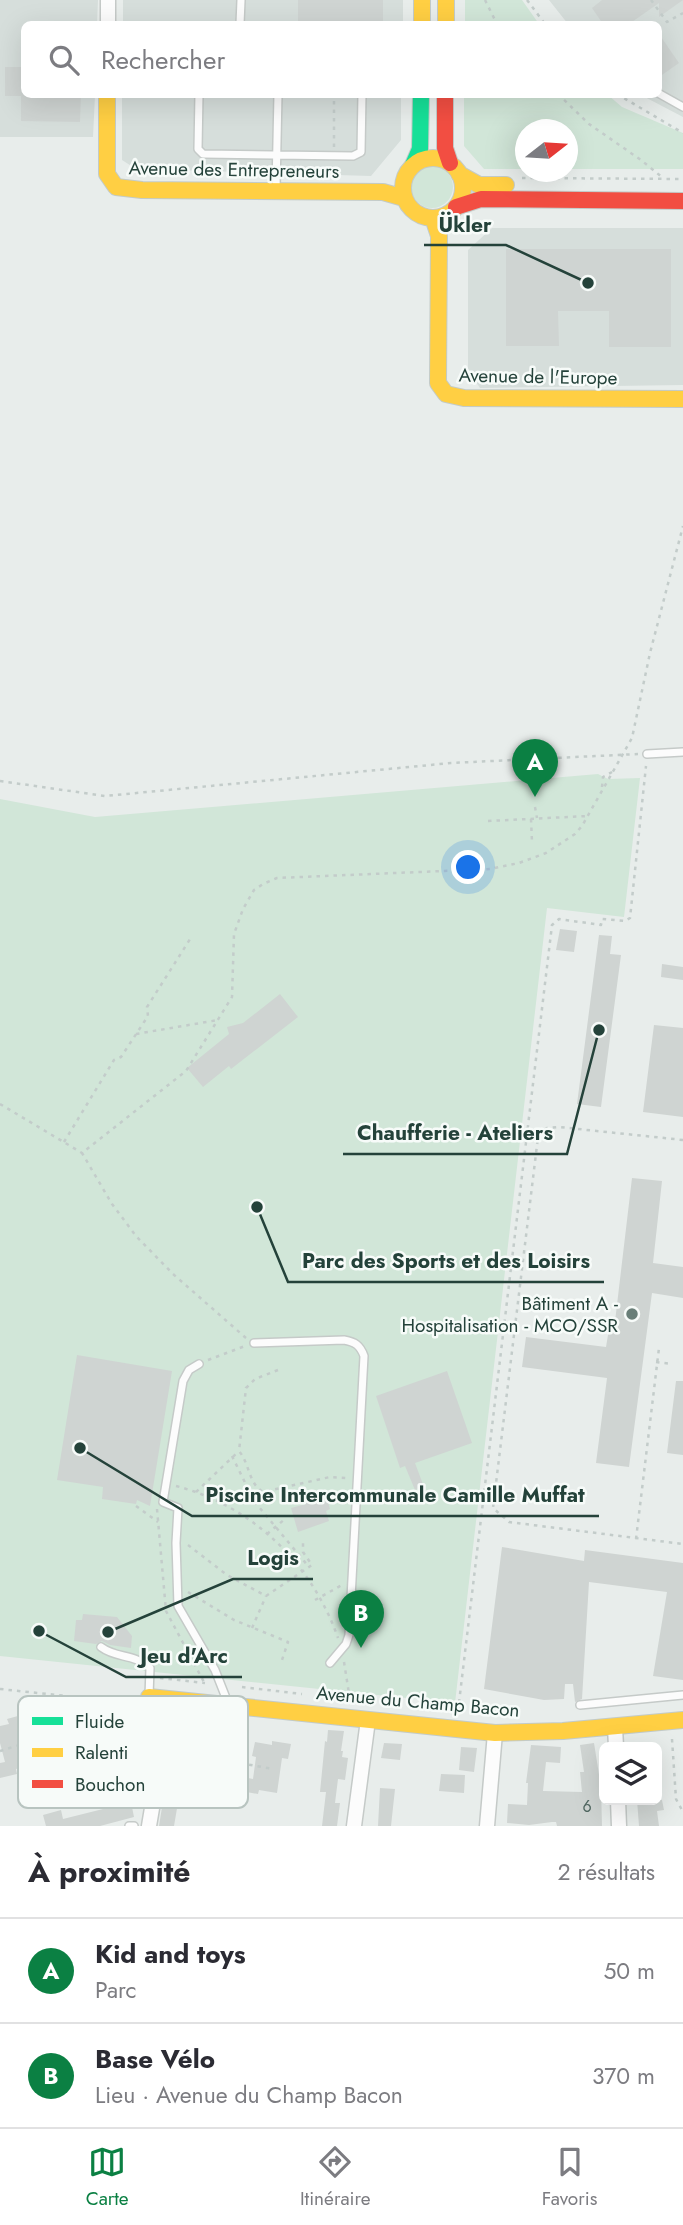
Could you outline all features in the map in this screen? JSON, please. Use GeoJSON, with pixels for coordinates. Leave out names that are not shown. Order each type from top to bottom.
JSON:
{"type":"FeatureCollection","features":[{"type":"Feature","properties":{"kind":"street"},"geometry":{"type":"LineString","coordinates":[[108,0],[108,21]]}},
{"type":"Feature","properties":{"kind":"street"},"geometry":{"type":"LineString","coordinates":[[422,0],[422,21]]}},
{"type":"Feature","properties":{"kind":"street"},"geometry":{"type":"LineString","coordinates":[[446,0],[446,21]]}},
{"type":"Feature","properties":{"kind":"street","name":"Avenue des Entrepreneurs"},"geometry":{"type":"LineString","coordinates":[[107,98],[107,174],[116,187],[142,190],[383,192],[404,198]]}},
{"type":"Feature","properties":{"kind":"street"},"geometry":{"type":"LineString","coordinates":[[421,98],[420,149],[403,180],[404,198],[415,213],[433,218],[481,199],[683,201]]}},
{"type":"Feature","properties":{"kind":"street"},"geometry":{"type":"LineString","coordinates":[[445,98],[444,148],[462,191],[456,207]]}},
{"type":"Feature","properties":{"kind":"street"},"geometry":{"type":"LineString","coordinates":[[413,165],[431,157],[479,184],[676,183]]}},
{"type":"Feature","properties":{"kind":"street","name":"Avenue de l'Europe"},"geometry":{"type":"LineString","coordinates":[[433,218],[439,236],[438,383],[446,394],[464,398],[683,399]]}},
{"type":"Feature","properties":{"kind":"street","name":"Avenue du Champ Bacon"},"geometry":{"type":"LineString","coordinates":[[248,1706],[495,1733],[563,1731],[677,1721]]}},
{"type":"Feature","properties":{"kind":"street"},"geometry":{"type":"LineString","coordinates":[[354,1826],[360,1719]]}},
{"type":"Feature","properties":{"kind":"street"},"geometry":{"type":"LineString","coordinates":[[615,1727],[616,1742]]}},
{"type":"Feature","properties":{"kind":"street"},"geometry":{"type":"LineString","coordinates":[[487,1826],[495,1733]]}},
{"type":"Feature","properties":{"kind":"street"},"geometry":{"type":"LineString","coordinates":[[618,1805],[619,1826]]}},
{"type":"Feature","properties":{"kind":"street"},"geometry":{"type":"LineString","coordinates":[[149,1826],[152,1808]]}},
{"type":"Feature","properties":{"kind":"lane"},"geometry":{"type":"LineString","coordinates":[[240,21],[241,0]]}},
{"type":"Feature","properties":{"kind":"lane"},"geometry":{"type":"LineString","coordinates":[[662,95],[683,107]]}},
{"type":"Feature","properties":{"kind":"lane"},"geometry":{"type":"LineString","coordinates":[[198,98],[198,149],[203,154],[334,156],[353,156],[361,152],[362,98]]}},
{"type":"Feature","properties":{"kind":"lane"},"geometry":{"type":"LineString","coordinates":[[276,191],[278,98]]}},
{"type":"Feature","properties":{"kind":"lane"},"geometry":{"type":"LineString","coordinates":[[647,754],[683,751]]}},
{"type":"Feature","properties":{"kind":"lane"},"geometry":{"type":"LineString","coordinates":[[254,1343],[344,1340],[354,1342],[361,1348],[365,1364],[356,1478],[353,1598],[349,1635],[330,1663]]}},
{"type":"Feature","properties":{"kind":"lane"},"geometry":{"type":"LineString","coordinates":[[199,1364],[189,1370],[183,1381],[163,1502],[178,1508],[178,1606],[215,1670],[226,1696]]}},
{"type":"Feature","properties":{"kind":"lane"},"geometry":{"type":"LineString","coordinates":[[102,1647],[111,1654],[131,1656],[150,1668],[149,1696]]}},
{"type":"Feature","properties":{"kind":"lane"},"geometry":{"type":"LineString","coordinates":[[580,1705],[683,1695]]}},
{"type":"Feature","properties":{"kind":"path"},"geometry":{"type":"LineString","coordinates":[[485,0],[496,21]]}},
{"type":"Feature","properties":{"kind":"path"},"geometry":{"type":"LineString","coordinates":[[527,0],[543,21]]}},
{"type":"Feature","properties":{"kind":"path"},"geometry":{"type":"LineString","coordinates":[[651,0],[667,22],[683,13]]}},
{"type":"Feature","properties":{"kind":"path"},"geometry":{"type":"LineString","coordinates":[[334,98],[334,156]]}},
{"type":"Feature","properties":{"kind":"path"},"geometry":{"type":"LineString","coordinates":[[562,98],[589,124],[676,183]]}},
{"type":"Feature","properties":{"kind":"path"},"geometry":{"type":"LineString","coordinates":[[624,98],[683,133]]}},
{"type":"Feature","properties":{"kind":"path"},"geometry":{"type":"LineString","coordinates":[[578,180],[676,183]]}},
{"type":"Feature","properties":{"kind":"path"},"geometry":{"type":"LineString","coordinates":[[82,1153],[186,1071],[232,998],[234,934],[243,909],[254,890],[263,884],[277,878],[491,869],[519,863],[562,844],[582,826],[632,738],[650,653],[683,526]]}},
{"type":"Feature","properties":{"kind":"path"},"geometry":{"type":"LineString","coordinates":[[0,781],[105,796],[451,763],[647,754],[629,918],[625,921],[602,919],[601,925],[559,919],[552,925],[457,1720]]}},
{"type":"Feature","properties":{"kind":"path"},"geometry":{"type":"LineString","coordinates":[[535,807],[537,819]]}},
{"type":"Feature","properties":{"kind":"path"},"geometry":{"type":"LineString","coordinates":[[488,821],[588,816]]}},
{"type":"Feature","properties":{"kind":"path"},"geometry":{"type":"LineString","coordinates":[[531,819],[532,842]]}},
{"type":"Feature","properties":{"kind":"path"},"geometry":{"type":"LineString","coordinates":[[64,1142],[114,1060],[121,1057],[148,1016],[147,1007],[192,936]]}},
{"type":"Feature","properties":{"kind":"path"},"geometry":{"type":"LineString","coordinates":[[136,1034],[218,1020]]}},
{"type":"Feature","properties":{"kind":"path"},"geometry":{"type":"LineString","coordinates":[[0,1104],[82,1153],[112,1204],[136,1236],[239,1335],[254,1343]]}},
{"type":"Feature","properties":{"kind":"path"},"geometry":{"type":"LineString","coordinates":[[683,1140],[559,1127],[547,1128],[538,1137],[493,1508],[509,1522],[683,1544]]}},
{"type":"Feature","properties":{"kind":"path"},"geometry":{"type":"LineString","coordinates":[[199,1364],[254,1343]]}},
{"type":"Feature","properties":{"kind":"path"},"geometry":{"type":"LineString","coordinates":[[636,1539],[659,1348]]}},
{"type":"Feature","properties":{"kind":"path"},"geometry":{"type":"LineString","coordinates":[[656,1362],[672,1364]]}},
{"type":"Feature","properties":{"kind":"path"},"geometry":{"type":"LineString","coordinates":[[278,1370],[255,1379],[246,1388],[239,1451],[245,1458],[254,1487],[263,1492],[330,1477],[356,1478]]}},
{"type":"Feature","properties":{"kind":"path"},"geometry":{"type":"LineString","coordinates":[[196,1492],[239,1451]]}},
{"type":"Feature","properties":{"kind":"path"},"geometry":{"type":"LineString","coordinates":[[232,1456],[254,1501],[309,1567]]}},
{"type":"Feature","properties":{"kind":"path"},"geometry":{"type":"LineString","coordinates":[[166,1484],[196,1492],[235,1510],[267,1534],[303,1572],[320,1597],[333,1626],[360,1719]]}},
{"type":"Feature","properties":{"kind":"path"},"geometry":{"type":"LineString","coordinates":[[136,1506],[158,1522]]}},
{"type":"Feature","properties":{"kind":"path"},"geometry":{"type":"LineString","coordinates":[[267,1534],[285,1519]]}},
{"type":"Feature","properties":{"kind":"path"},"geometry":{"type":"LineString","coordinates":[[160,1535],[176,1537],[227,1575],[265,1596]]}},
{"type":"Feature","properties":{"kind":"path"},"geometry":{"type":"LineString","coordinates":[[252,1628],[265,1596],[312,1565],[303,1552],[303,1539]]}},
{"type":"Feature","properties":{"kind":"path"},"geometry":{"type":"LineString","coordinates":[[315,1600],[342,1586]]}},
{"type":"Feature","properties":{"kind":"path"},"geometry":{"type":"LineString","coordinates":[[164,1595],[188,1592],[215,1610],[288,1642],[282,1660]]}},
{"type":"Feature","properties":{"kind":"path"},"geometry":{"type":"LineString","coordinates":[[149,1677],[205,1683]]}},
{"type":"Feature","properties":{"kind":"path"},"geometry":{"type":"LineString","coordinates":[[242,1687],[311,1695]]}},
{"type":"Feature","properties":{"kind":"path"},"geometry":{"type":"LineString","coordinates":[[0,1689],[70,1696]]}},
{"type":"Feature","properties":{"kind":"path"},"geometry":{"type":"LineString","coordinates":[[677,1721],[676,1799],[683,1812]]}},
{"type":"Feature","properties":{"kind":"path"},"geometry":{"type":"LineString","coordinates":[[0,1751],[18,1745]]}},
{"type":"Feature","properties":{"kind":"path"},"geometry":{"type":"LineString","coordinates":[[248,1764],[273,1769]]}},
{"type":"Feature","properties":{"kind":"shaded area"},"geometry":{"type":"Polygon","coordinates":[[[0,0],[98,0],[97,21],[21,21],[21,98],[95,98],[93,137],[0,137],[0,0]]]}},
{"type":"Feature","properties":{"kind":"shaded area"},"geometry":{"type":"Polygon","coordinates":[[[123,0],[403,0],[403,21],[123,21],[123,0]]]}},
{"type":"Feature","properties":{"kind":"shaded area"},"geometry":{"type":"Polygon","coordinates":[[[549,0],[683,0],[683,117],[647,98],[662,98],[662,21],[566,21],[549,0]]]}},
{"type":"Feature","properties":{"kind":"shaded area"},"geometry":{"type":"Polygon","coordinates":[[[122,98],[401,98],[401,140],[371,176],[136,169],[122,160],[122,98]]]}},
{"type":"Feature","properties":{"kind":"shaded area"},"geometry":{"type":"Polygon","coordinates":[[[492,228],[683,228],[683,385],[480,388],[468,370],[468,250],[492,228]]]}},
{"type":"Feature","properties":{"kind":"green space"},"geometry":{"type":"Polygon","coordinates":[[[465,0],[522,0],[537,21],[465,21],[465,0]]]}},
{"type":"Feature","properties":{"kind":"green space"},"geometry":{"type":"Polygon","coordinates":[[[464,98],[612,98],[622,107],[683,133],[683,169],[578,169],[578,119],[515,119],[515,169],[484,169],[464,146],[464,98]]]}},
{"type":"Feature","properties":{"kind":"green space"},"geometry":{"type":"Polygon","coordinates":[[[432,166],[447,172],[453,187],[447,202],[432,208],[417,202],[411,187],[417,172],[432,166]]]}},
{"type":"Feature","properties":{"kind":"green space"},"geometry":{"type":"Polygon","coordinates":[[[598,774],[608,779],[640,778],[624,917],[547,908],[455,1703],[0,1656],[0,799],[95,817],[598,774]]]}},
{"type":"Feature","properties":{"kind":"building"},"geometry":{"type":"Polygon","coordinates":[[[298,0],[383,0],[383,21],[298,21],[298,0]]]}},
{"type":"Feature","properties":{"kind":"building"},"geometry":{"type":"Polygon","coordinates":[[[602,0],[683,0],[659,17],[659,3],[633,21],[601,21],[592,8],[602,0]]]}},
{"type":"Feature","properties":{"kind":"building"},"geometry":{"type":"Polygon","coordinates":[[[662,38],[679,63],[662,75],[662,38]]]}},
{"type":"Feature","properties":{"kind":"building"},"geometry":{"type":"Polygon","coordinates":[[[5,67],[21,67],[21,96],[5,96],[5,67]]]}},
{"type":"Feature","properties":{"kind":"building"},"geometry":{"type":"Polygon","coordinates":[[[21,98],[81,98],[80,122],[21,121],[21,98]]]}},
{"type":"Feature","properties":{"kind":"building"},"geometry":{"type":"Polygon","coordinates":[[[506,249],[671,249],[671,347],[609,347],[609,311],[558,311],[559,346],[506,346],[506,249]]]}},
{"type":"Feature","properties":{"kind":"building"},"geometry":{"type":"Polygon","coordinates":[[[560,929],[577,931],[574,952],[556,950],[560,929]]]}},
{"type":"Feature","properties":{"kind":"building"},"geometry":{"type":"Polygon","coordinates":[[[599,935],[612,936],[610,954],[621,955],[601,1107],[577,1104],[599,935]]]}},
{"type":"Feature","properties":{"kind":"building"},"geometry":{"type":"Polygon","coordinates":[[[662,964],[683,967],[683,980],[661,977],[662,964]]]}},
{"type":"Feature","properties":{"kind":"building"},"geometry":{"type":"Polygon","coordinates":[[[280,994],[298,1017],[231,1069],[229,1066],[203,1087],[187,1068],[229,1034],[227,1027],[243,1023],[280,994]]]}},
{"type":"Feature","properties":{"kind":"building"},"geometry":{"type":"Polygon","coordinates":[[[654,1025],[683,1028],[683,1117],[643,1112],[654,1025]]]}},
{"type":"Feature","properties":{"kind":"building","name":"Bâtiment A - Hospitalisation - MCO/SSR"},"geometry":{"type":"Polygon","coordinates":[[[632,1178],[662,1181],[653,1263],[683,1267],[683,1298],[652,1293],[629,1467],[596,1463],[607,1378],[522,1367],[526,1337],[606,1347],[609,1329],[614,1330],[632,1178]]]}},
{"type":"Feature","properties":{"kind":"building"},"geometry":{"type":"Polygon","coordinates":[[[77,1355],[172,1371],[150,1506],[137,1500],[136,1504],[102,1499],[103,1487],[57,1480],[77,1355]]]}},
{"type":"Feature","properties":{"kind":"building"},"geometry":{"type":"Polygon","coordinates":[[[447,1371],[472,1443],[415,1463],[424,1487],[415,1490],[405,1466],[400,1468],[376,1396],[447,1371]]]}},
{"type":"Feature","properties":{"kind":"building"},"geometry":{"type":"Polygon","coordinates":[[[676,1381],[683,1381],[683,1455],[667,1453],[676,1381]]]}},
{"type":"Feature","properties":{"kind":"building"},"geometry":{"type":"Polygon","coordinates":[[[325,1491],[330,1509],[326,1511],[329,1521],[298,1532],[291,1508],[306,1504],[304,1497],[325,1491]]]}},
{"type":"Feature","properties":{"kind":"building"},"geometry":{"type":"Polygon","coordinates":[[[502,1547],[584,1561],[585,1550],[683,1563],[683,1680],[653,1676],[667,1592],[589,1582],[582,1699],[575,1702],[573,1684],[565,1684],[564,1699],[544,1700],[484,1689],[502,1547]]]}},
{"type":"Feature","properties":{"kind":"building"},"geometry":{"type":"Polygon","coordinates":[[[83,1614],[117,1617],[132,1636],[131,1648],[102,1641],[96,1644],[74,1641],[76,1620],[82,1620],[83,1614]]]}},
{"type":"Feature","properties":{"kind":"building"},"geometry":{"type":"Polygon","coordinates":[[[18,1716],[18,1769],[17,1774],[0,1778],[0,1763],[5,1762],[0,1743],[0,1726],[9,1724],[7,1719],[18,1716]]]}},
{"type":"Feature","properties":{"kind":"building"},"geometry":{"type":"Polygon","coordinates":[[[328,1730],[344,1731],[341,1751],[342,1757],[348,1758],[345,1780],[338,1779],[335,1803],[340,1803],[337,1826],[322,1826],[326,1792],[320,1792],[328,1730]]]}},
{"type":"Feature","properties":{"kind":"building"},"geometry":{"type":"Polygon","coordinates":[[[272,1741],[291,1744],[288,1759],[282,1758],[277,1793],[259,1790],[258,1794],[248,1792],[248,1778],[253,1779],[256,1757],[252,1756],[255,1742],[272,1745],[272,1741]]]}},
{"type":"Feature","properties":{"kind":"building"},"geometry":{"type":"Polygon","coordinates":[[[384,1743],[402,1744],[400,1760],[381,1758],[384,1743]]]}},
{"type":"Feature","properties":{"kind":"building"},"geometry":{"type":"Polygon","coordinates":[[[594,1743],[602,1826],[557,1826],[556,1822],[529,1825],[507,1823],[508,1804],[527,1805],[526,1783],[531,1745],[561,1747],[560,1763],[546,1762],[543,1791],[582,1792],[580,1772],[584,1772],[580,1745],[594,1743]]]}},
{"type":"Feature","properties":{"kind":"building"},"geometry":{"type":"Polygon","coordinates":[[[461,1747],[477,1748],[474,1772],[459,1770],[461,1747]]]}},
{"type":"Feature","properties":{"kind":"building"},"geometry":{"type":"Polygon","coordinates":[[[441,1774],[465,1775],[464,1793],[439,1791],[441,1774]]]}},
{"type":"Feature","properties":{"kind":"building"},"geometry":{"type":"Polygon","coordinates":[[[380,1788],[395,1789],[391,1826],[378,1826],[380,1788]]]}},
{"type":"Feature","properties":{"kind":"building"},"geometry":{"type":"Polygon","coordinates":[[[662,1800],[664,1810],[657,1811],[659,1826],[639,1826],[637,1805],[662,1805],[662,1800]]]}},
{"type":"Feature","properties":{"kind":"building"},"geometry":{"type":"Polygon","coordinates":[[[107,1808],[132,1808],[134,1817],[100,1826],[46,1826],[43,1815],[61,1810],[63,1819],[107,1808]]]}},
{"type":"Feature","properties":{"kind":"building"},"geometry":{"type":"Polygon","coordinates":[[[162,1808],[177,1808],[174,1826],[159,1826],[162,1808]]]}},
{"type":"Feature","properties":{"kind":"traffic: fast"},"geometry":{"type":"LineString","coordinates":[[413,165],[420,149],[421,98]]}},
{"type":"Feature","properties":{"kind":"traffic: slow"},"geometry":{"type":"LineString","coordinates":[[422,0],[422,21]]}},
{"type":"Feature","properties":{"kind":"traffic: slow"},"geometry":{"type":"LineString","coordinates":[[446,0],[446,21]]}},
{"type":"Feature","properties":{"kind":"traffic: slow"},"geometry":{"type":"LineString","coordinates":[[107,98],[107,174],[116,187],[142,190],[383,192],[404,198]]}},
{"type":"Feature","properties":{"kind":"traffic: slow"},"geometry":{"type":"LineString","coordinates":[[433,158],[450,163],[458,171],[463,188],[458,205],[450,213],[433,218],[416,213],[408,205],[403,188],[408,171],[416,163],[433,158]]}},
{"type":"Feature","properties":{"kind":"traffic: slow"},"geometry":{"type":"LineString","coordinates":[[459,174],[479,185],[506,185]]}},
{"type":"Feature","properties":{"kind":"traffic: slow"},"geometry":{"type":"LineString","coordinates":[[433,218],[439,236],[438,383],[446,394],[464,398],[683,399]]}},
{"type":"Feature","properties":{"kind":"traffic: slow"},"geometry":{"type":"LineString","coordinates":[[248,1707],[495,1733],[563,1731],[683,1720]]}},
{"type":"Feature","properties":{"kind":"traffic: jam"},"geometry":{"type":"LineString","coordinates":[[445,98],[445,148],[450,163]]}},
{"type":"Feature","properties":{"kind":"traffic: jam"},"geometry":{"type":"LineString","coordinates":[[456,207],[481,199],[683,201]]}},
{"type":"Feature","properties":{"kind":"place","name":"Ükler"},"geometry":{"type":"Point","coordinates":[588,283]}},
{"type":"Feature","properties":{"kind":"place","name":"Kid and toys"},"geometry":{"type":"Point","coordinates":[535,797]}},
{"type":"Feature","properties":{"kind":"place","name":"Chaufferie - Ateliers"},"geometry":{"type":"Point","coordinates":[599,1030]}},
{"type":"Feature","properties":{"kind":"place","name":"Parc des Sports et des Loisirs"},"geometry":{"type":"Point","coordinates":[257,1207]}},
{"type":"Feature","properties":{"kind":"place","name":"Bâtiment A - Hospitalisation - MCO/SSR"},"geometry":{"type":"Point","coordinates":[632,1314]}},
{"type":"Feature","properties":{"kind":"place","name":"Piscine Intercommunale Camille Muffat"},"geometry":{"type":"Point","coordinates":[80,1448]}},
{"type":"Feature","properties":{"kind":"place","name":"Jeu d'Arc"},"geometry":{"type":"Point","coordinates":[39,1631]}},
{"type":"Feature","properties":{"kind":"place","name":"Logis"},"geometry":{"type":"Point","coordinates":[108,1632]}},
{"type":"Feature","properties":{"kind":"place","name":"Base Vélo"},"geometry":{"type":"Point","coordinates":[361,1648]}}]}
